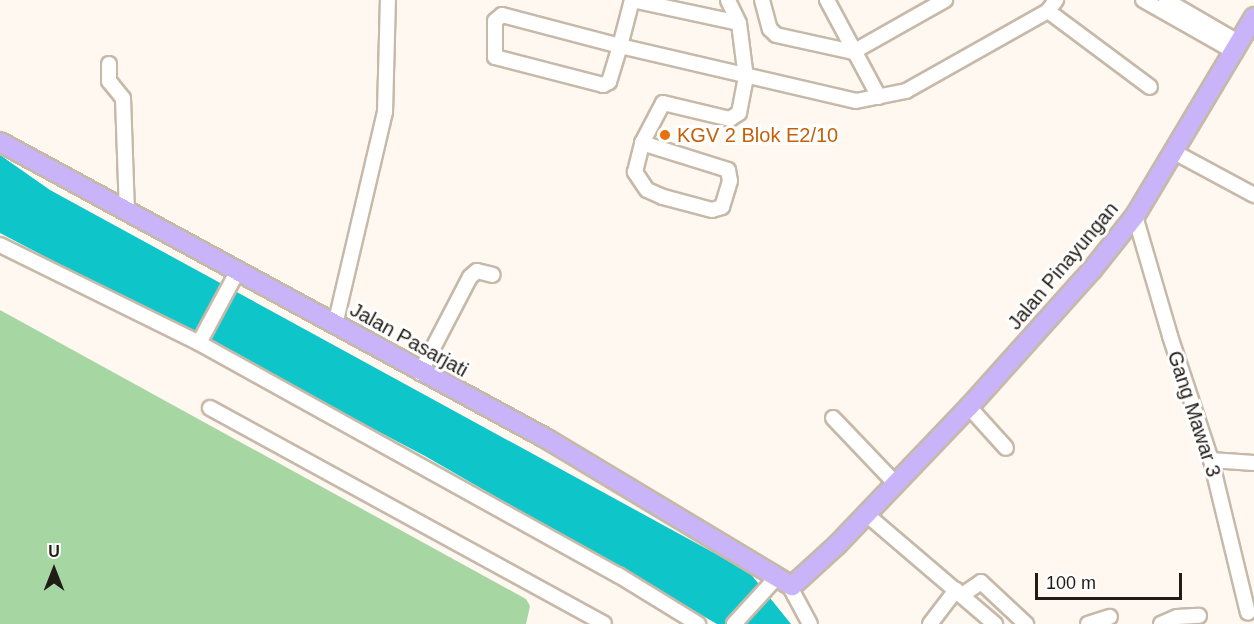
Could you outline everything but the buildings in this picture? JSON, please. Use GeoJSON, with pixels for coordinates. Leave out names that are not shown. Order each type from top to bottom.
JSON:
{"type":"FeatureCollection","features":[{"type":"Feature","properties":{"kind":"main road","name":"Jalan Pinayungan"},"geometry":{"type":"LineString","coordinates":[[781,583],[866,514],[1055,313],[1135,216],[1238,48],[1254,17]]}},
{"type":"Feature","properties":{"kind":"main road","name":"Jalan Pasarjati"},"geometry":{"type":"LineString","coordinates":[[0,142],[127,212],[234,280],[335,325],[420,373],[547,439],[781,583]]}},
{"type":"Feature","properties":{"kind":"street"},"geometry":{"type":"LineString","coordinates":[[335,325],[385,112],[388,0]]}},
{"type":"Feature","properties":{"kind":"street"},"geometry":{"type":"LineString","coordinates":[[739,24],[632,0],[620,46],[609,82],[603,85],[501,60],[492,51],[495,21],[502,15],[620,46],[746,78],[830,98],[856,101],[906,91],[1052,6],[1150,87]]}},
{"type":"Feature","properties":{"kind":"street"},"geometry":{"type":"LineString","coordinates":[[642,143],[728,170],[730,181],[722,207],[712,210],[646,190],[635,172],[642,143],[663,102],[735,118],[746,78],[739,24],[728,0]]}},
{"type":"Feature","properties":{"kind":"street"},"geometry":{"type":"LineString","coordinates":[[762,0],[770,29],[776,35],[853,52],[945,0]]}},
{"type":"Feature","properties":{"kind":"street"},"geometry":{"type":"LineString","coordinates":[[827,0],[879,97]]}},
{"type":"Feature","properties":{"kind":"street"},"geometry":{"type":"LineString","coordinates":[[1143,0],[1238,48]]}},
{"type":"Feature","properties":{"kind":"street"},"geometry":{"type":"LineString","coordinates":[[1166,0],[1238,48]]}},
{"type":"Feature","properties":{"kind":"street"},"geometry":{"type":"LineString","coordinates":[[109,64],[109,81],[123,98],[127,212]]}},
{"type":"Feature","properties":{"kind":"street"},"geometry":{"type":"LineString","coordinates":[[1174,152],[1254,195]]}},
{"type":"Feature","properties":{"kind":"street","name":"Gang Mawar 3"},"geometry":{"type":"LineString","coordinates":[[1135,216],[1170,336],[1211,460],[1248,613]]}},
{"type":"Feature","properties":{"kind":"street"},"geometry":{"type":"LineString","coordinates":[[0,245],[199,343],[608,569],[698,624]]}},
{"type":"Feature","properties":{"kind":"street"},"geometry":{"type":"LineString","coordinates":[[420,373],[470,277],[477,271],[493,275]]}},
{"type":"Feature","properties":{"kind":"street"},"geometry":{"type":"LineString","coordinates":[[199,343],[234,280]]}},
{"type":"Feature","properties":{"kind":"street"},"geometry":{"type":"LineString","coordinates":[[969,407],[1006,447]]}},
{"type":"Feature","properties":{"kind":"street"},"geometry":{"type":"LineString","coordinates":[[210,408],[604,624]]}},
{"type":"Feature","properties":{"kind":"street"},"geometry":{"type":"LineString","coordinates":[[833,418],[896,484]]}},
{"type":"Feature","properties":{"kind":"street"},"geometry":{"type":"LineString","coordinates":[[1211,460],[1254,464]]}},
{"type":"Feature","properties":{"kind":"street"},"geometry":{"type":"LineString","coordinates":[[866,514],[995,624]]}},
{"type":"Feature","properties":{"kind":"street"},"geometry":{"type":"LineString","coordinates":[[930,624],[959,592],[981,582],[1026,624]]}},
{"type":"Feature","properties":{"kind":"street"},"geometry":{"type":"LineString","coordinates":[[734,624],[781,583],[810,624]]}},
{"type":"Feature","properties":{"kind":"street"},"geometry":{"type":"LineString","coordinates":[[1161,624],[1177,616],[1199,616]]}},
{"type":"Feature","properties":{"kind":"street"},"geometry":{"type":"LineString","coordinates":[[1088,624],[1110,617]]}},
{"type":"Feature","properties":{"kind":"green space"},"geometry":{"type":"Polygon","coordinates":[[[0,310],[526,599],[530,606],[526,624],[0,624],[0,310]]]}},
{"type":"Feature","properties":{"kind":"water"},"geometry":{"type":"Polygon","coordinates":[[[0,155],[50,190],[749,572],[791,624],[717,624],[425,456],[0,233],[0,155]]]}},
{"type":"Feature","properties":{"kind":"place","name":"KGV 2 Blok E2/10"},"geometry":{"type":"Point","coordinates":[665,135]}}]}
